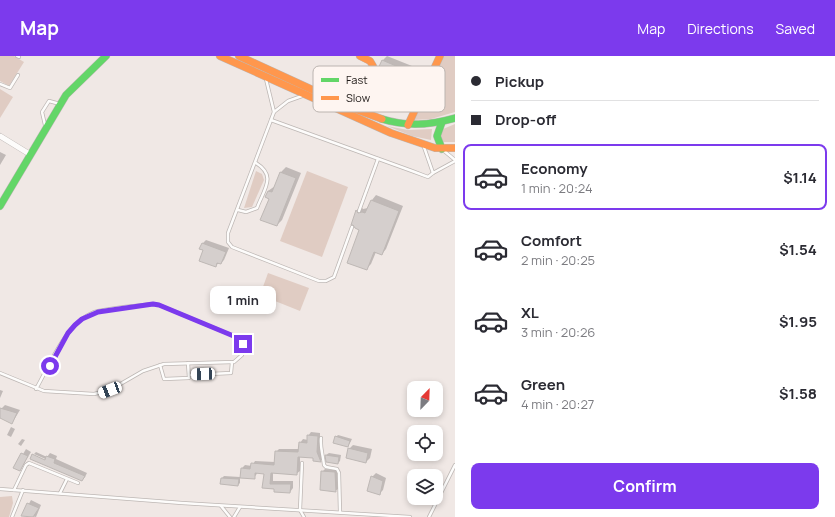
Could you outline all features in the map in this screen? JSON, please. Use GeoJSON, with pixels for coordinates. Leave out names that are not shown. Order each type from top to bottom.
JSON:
{"type":"FeatureCollection","features":[{"type":"Feature","properties":{"kind":"main road"},"geometry":{"type":"LineString","coordinates":[[0,206],[66,95],[106,56]]}},
{"type":"Feature","properties":{"kind":"main road"},"geometry":{"type":"LineString","coordinates":[[220,56],[313,99]]}},
{"type":"Feature","properties":{"kind":"main road"},"geometry":{"type":"LineString","coordinates":[[239,56],[313,89]]}},
{"type":"Feature","properties":{"kind":"main road"},"geometry":{"type":"LineString","coordinates":[[360,56],[370,60],[373,66]]}},
{"type":"Feature","properties":{"kind":"main road"},"geometry":{"type":"LineString","coordinates":[[435,66],[440,56]]}},
{"type":"Feature","properties":{"kind":"main road"},"geometry":{"type":"LineString","coordinates":[[343,112],[391,133],[423,144],[442,149],[455,148]]}},
{"type":"Feature","properties":{"kind":"main road"},"geometry":{"type":"LineString","coordinates":[[364,112],[387,121],[408,125],[427,125],[455,118]]}},
{"type":"Feature","properties":{"kind":"main road"},"geometry":{"type":"LineString","coordinates":[[408,125],[414,112]]}},
{"type":"Feature","properties":{"kind":"main road"},"geometry":{"type":"LineString","coordinates":[[442,122],[438,127],[436,138],[442,149]]}},
{"type":"Feature","properties":{"kind":"street"},"geometry":{"type":"LineString","coordinates":[[0,136],[31,155]]}},
{"type":"Feature","properties":{"kind":"lane"},"geometry":{"type":"LineString","coordinates":[[0,84],[10,88],[18,75]]}},
{"type":"Feature","properties":{"kind":"lane"},"geometry":{"type":"LineString","coordinates":[[265,77],[270,90],[274,112],[228,233],[228,242],[232,247],[320,281],[326,281],[334,277],[352,227]]}},
{"type":"Feature","properties":{"kind":"lane"},"geometry":{"type":"LineString","coordinates":[[274,112],[288,101],[304,95]]}},
{"type":"Feature","properties":{"kind":"lane"},"geometry":{"type":"LineString","coordinates":[[48,126],[45,125],[42,112],[49,102],[60,104]]}},
{"type":"Feature","properties":{"kind":"lane"},"geometry":{"type":"LineString","coordinates":[[272,120],[428,177],[455,160],[442,149]]}},
{"type":"Feature","properties":{"kind":"lane"},"geometry":{"type":"LineString","coordinates":[[423,144],[433,174]]}},
{"type":"Feature","properties":{"kind":"lane"},"geometry":{"type":"LineString","coordinates":[[359,211],[378,159]]}},
{"type":"Feature","properties":{"kind":"lane"},"geometry":{"type":"LineString","coordinates":[[238,210],[246,212],[257,208],[263,192],[268,177],[268,172],[256,162]]}},
{"type":"Feature","properties":{"kind":"lane"},"geometry":{"type":"LineString","coordinates":[[0,373],[36,389],[54,392],[94,394],[110,390],[143,371],[160,365],[232,362],[239,359],[242,355],[243,344],[241,341],[166,307],[153,304],[98,312],[82,319],[68,333],[36,389]]}},
{"type":"Feature","properties":{"kind":"lane"},"geometry":{"type":"LineString","coordinates":[[160,365],[164,379],[189,378],[189,375],[231,373],[232,362]]}},
{"type":"Feature","properties":{"kind":"lane"},"geometry":{"type":"LineString","coordinates":[[188,363],[189,375]]}},
{"type":"Feature","properties":{"kind":"lane"},"geometry":{"type":"LineString","coordinates":[[321,438],[320,448],[324,454],[324,465],[326,467],[337,469],[339,473],[340,512]]}},
{"type":"Feature","properties":{"kind":"lane"},"geometry":{"type":"LineString","coordinates":[[14,490],[26,464],[29,463],[78,483]]}},
{"type":"Feature","properties":{"kind":"lane"},"geometry":{"type":"LineString","coordinates":[[302,463],[300,510],[304,517]]}},
{"type":"Feature","properties":{"kind":"lane"},"geometry":{"type":"LineString","coordinates":[[428,517],[455,465]]}},
{"type":"Feature","properties":{"kind":"lane"},"geometry":{"type":"LineString","coordinates":[[60,493],[67,479]]}},
{"type":"Feature","properties":{"kind":"lane"},"geometry":{"type":"LineString","coordinates":[[0,489],[221,506],[410,517]]}},
{"type":"Feature","properties":{"kind":"lane"},"geometry":{"type":"LineString","coordinates":[[12,517],[23,490]]}},
{"type":"Feature","properties":{"kind":"lane"},"geometry":{"type":"LineString","coordinates":[[221,506],[230,517]]}},
{"type":"Feature","properties":{"kind":"lane"},"geometry":{"type":"LineString","coordinates":[[234,517],[240,507]]}},
{"type":"Feature","properties":{"kind":"shaded area"},"geometry":{"type":"Polygon","coordinates":[[[0,56],[14,56],[24,62],[9,86],[0,81],[0,56]]]}},
{"type":"Feature","properties":{"kind":"shaded area"},"geometry":{"type":"Polygon","coordinates":[[[442,56],[455,56],[455,112],[431,119],[413,120],[417,112],[445,112],[445,66],[437,66],[442,56]]]}},
{"type":"Feature","properties":{"kind":"shaded area"},"geometry":{"type":"Polygon","coordinates":[[[0,89],[13,97],[0,118],[0,89]]]}},
{"type":"Feature","properties":{"kind":"shaded area"},"geometry":{"type":"Polygon","coordinates":[[[455,124],[455,142],[442,142],[440,135],[443,129],[455,124]]]}},
{"type":"Feature","properties":{"kind":"shaded area"},"geometry":{"type":"Polygon","coordinates":[[[387,126],[408,130],[432,129],[431,140],[412,136],[387,126]]]}},
{"type":"Feature","properties":{"kind":"shaded area"},"geometry":{"type":"Polygon","coordinates":[[[256,171],[262,174],[264,180],[252,207],[244,208],[256,171]]]}},
{"type":"Feature","properties":{"kind":"shaded area"},"geometry":{"type":"Polygon","coordinates":[[[307,171],[348,187],[322,257],[280,241],[307,171]]]}},
{"type":"Feature","properties":{"kind":"shaded area"},"geometry":{"type":"Polygon","coordinates":[[[268,273],[309,288],[300,311],[260,295],[268,273]]]}},
{"type":"Feature","properties":{"kind":"shaded area"},"geometry":{"type":"Polygon","coordinates":[[[12,496],[13,503],[9,517],[0,517],[0,497],[12,496]]]}},
{"type":"Feature","properties":{"kind":"building"},"geometry":{"type":"Polygon","coordinates":[[[382,60],[396,66],[379,66],[382,60]]]}},
{"type":"Feature","properties":{"kind":"building"},"geometry":{"type":"Polygon","coordinates":[[[280,172],[296,178],[277,226],[260,220],[269,199],[265,197],[268,191],[272,192],[280,172]]]}},
{"type":"Feature","properties":{"kind":"building"},"geometry":{"type":"Polygon","coordinates":[[[371,200],[399,211],[382,255],[374,252],[367,270],[347,263],[359,230],[351,225],[356,210],[358,213],[365,213],[371,200]]]}},
{"type":"Feature","properties":{"kind":"building"},"geometry":{"type":"Polygon","coordinates":[[[202,243],[226,252],[221,264],[217,263],[216,267],[199,261],[203,250],[199,249],[202,243]]]}},
{"type":"Feature","properties":{"kind":"building"},"geometry":{"type":"Polygon","coordinates":[[[0,408],[17,413],[12,424],[0,418],[0,408]]]}},
{"type":"Feature","properties":{"kind":"building"},"geometry":{"type":"Polygon","coordinates":[[[307,435],[318,436],[317,452],[321,462],[313,461],[313,458],[298,457],[297,475],[271,473],[270,484],[291,484],[290,493],[274,492],[274,489],[262,488],[264,474],[255,473],[255,479],[240,478],[241,468],[250,469],[251,463],[274,465],[275,451],[298,452],[299,442],[307,443],[307,435]]]}},
{"type":"Feature","properties":{"kind":"building"},"geometry":{"type":"Polygon","coordinates":[[[335,436],[350,441],[348,447],[333,443],[335,436]]]}},
{"type":"Feature","properties":{"kind":"building"},"geometry":{"type":"Polygon","coordinates":[[[348,448],[368,453],[366,463],[346,458],[348,448]]]}},
{"type":"Feature","properties":{"kind":"building"},"geometry":{"type":"Polygon","coordinates":[[[21,453],[28,456],[20,471],[13,468],[21,453]]]}},
{"type":"Feature","properties":{"kind":"building"},"geometry":{"type":"Polygon","coordinates":[[[32,454],[45,460],[46,456],[55,459],[54,463],[85,476],[82,481],[30,459],[32,454]]]}},
{"type":"Feature","properties":{"kind":"building"},"geometry":{"type":"Polygon","coordinates":[[[325,455],[339,457],[338,464],[326,462],[325,455]]]}},
{"type":"Feature","properties":{"kind":"building"},"geometry":{"type":"Polygon","coordinates":[[[321,471],[335,472],[336,492],[320,490],[321,471]]]}},
{"type":"Feature","properties":{"kind":"building"},"geometry":{"type":"Polygon","coordinates":[[[371,476],[383,481],[380,495],[367,491],[371,476]]]}},
{"type":"Feature","properties":{"kind":"building"},"geometry":{"type":"Polygon","coordinates":[[[221,478],[239,479],[238,486],[220,484],[221,478]]]}},
{"type":"Feature","properties":{"kind":"building"},"geometry":{"type":"Polygon","coordinates":[[[27,503],[39,508],[33,517],[21,516],[27,503]]]}},
{"type":"Feature","properties":{"kind":"traffic: fast"},"geometry":{"type":"LineString","coordinates":[[0,206],[66,95],[106,56]]}},
{"type":"Feature","properties":{"kind":"traffic: fast"},"geometry":{"type":"LineString","coordinates":[[382,119],[391,122],[409,124],[428,124],[455,118]]}},
{"type":"Feature","properties":{"kind":"traffic: fast"},"geometry":{"type":"LineString","coordinates":[[442,122],[437,136],[442,149]]}},
{"type":"Feature","properties":{"kind":"traffic: slow"},"geometry":{"type":"LineString","coordinates":[[220,56],[313,98]]}},
{"type":"Feature","properties":{"kind":"traffic: slow"},"geometry":{"type":"LineString","coordinates":[[239,56],[313,90]]}},
{"type":"Feature","properties":{"kind":"traffic: slow"},"geometry":{"type":"LineString","coordinates":[[360,56],[370,61],[373,66]]}},
{"type":"Feature","properties":{"kind":"traffic: slow"},"geometry":{"type":"LineString","coordinates":[[435,66],[440,56]]}},
{"type":"Feature","properties":{"kind":"traffic: slow"},"geometry":{"type":"LineString","coordinates":[[344,112],[391,133],[435,148],[455,148]]}},
{"type":"Feature","properties":{"kind":"traffic: slow"},"geometry":{"type":"LineString","coordinates":[[363,112],[382,119]]}},
{"type":"Feature","properties":{"kind":"traffic: slow"},"geometry":{"type":"LineString","coordinates":[[408,125],[414,112]]}},
{"type":"Feature","properties":{"kind":"route"},"geometry":{"type":"LineString","coordinates":[[50,366],[68,333],[82,319],[98,312],[153,304],[166,307],[236,337],[243,344]]}}]}
